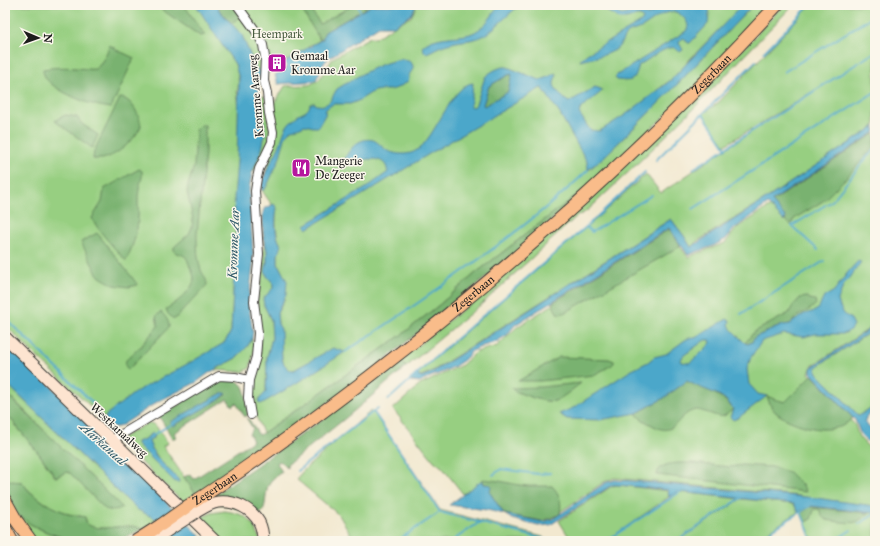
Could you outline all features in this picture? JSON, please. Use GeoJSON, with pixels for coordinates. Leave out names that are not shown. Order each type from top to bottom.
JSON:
{"type":"FeatureCollection","features":[{"type":"Feature","properties":{"kind":"main road","name":"Zegerbaan"},"geometry":{"type":"LineString","coordinates":[[136,541],[164,528],[192,509],[404,350],[490,281],[627,158],[711,75],[777,5]]}},
{"type":"Feature","properties":{"kind":"main road"},"geometry":{"type":"LineString","coordinates":[[5,500],[16,520],[32,541]]}},
{"type":"Feature","properties":{"kind":"main road"},"geometry":{"type":"LineString","coordinates":[[5,512],[23,541]]}},
{"type":"Feature","properties":{"kind":"main road"},"geometry":{"type":"LineString","coordinates":[[5,528],[12,541]]}},
{"type":"Feature","properties":{"kind":"street","name":"Kromme Aarweg"},"geometry":{"type":"LineString","coordinates":[[236,5],[258,34],[263,45],[265,56],[264,81],[267,93],[268,113],[273,132],[272,142],[259,169],[255,191],[259,254],[254,301],[258,333],[256,357],[249,380],[248,398],[251,415]]}},
{"type":"Feature","properties":{"kind":"street","name":"Westkanaalweg"},"geometry":{"type":"LineString","coordinates":[[5,337],[215,541]]}},
{"type":"Feature","properties":{"kind":"street"},"geometry":{"type":"LineString","coordinates":[[112,440],[219,376],[249,380]]}},
{"type":"Feature","properties":{"kind":"street","name":"Zegerbaan"},"geometry":{"type":"LineString","coordinates":[[192,509],[218,502],[231,502],[240,505],[249,511],[258,522],[263,541]]}},
{"type":"Feature","properties":{"kind":"street","name":"Zegerbaan"},"geometry":{"type":"LineString","coordinates":[[153,541],[164,528]]}},
{"type":"Feature","properties":{"kind":"green space"},"geometry":{"type":"Polygon","coordinates":[[[5,5],[199,5],[235,64],[237,70],[239,108],[236,233],[231,331],[217,352],[107,415],[105,418],[36,356],[5,325],[5,5]]]}},
{"type":"Feature","properties":{"kind":"green space"},"geometry":{"type":"Polygon","coordinates":[[[155,5],[184,5],[205,35],[200,36],[155,5]]]}},
{"type":"Feature","properties":{"kind":"green space","name":"Heempark"},"geometry":{"type":"Polygon","coordinates":[[[218,5],[372,5],[366,8],[365,6],[319,38],[320,40],[312,45],[311,44],[299,56],[264,69],[263,72],[256,70],[247,47],[218,5]]]}},
{"type":"Feature","properties":{"kind":"green space"},"geometry":{"type":"Polygon","coordinates":[[[218,5],[235,5],[243,16],[231,23],[219,10],[218,5]]]}},
{"type":"Feature","properties":{"kind":"green space"},"geometry":{"type":"Polygon","coordinates":[[[299,5],[308,5],[320,24],[353,5],[364,5],[366,8],[325,32],[323,39],[320,40],[299,5]]]}},
{"type":"Feature","properties":{"kind":"green space"},"geometry":{"type":"Polygon","coordinates":[[[417,5],[743,5],[672,79],[656,91],[587,163],[589,170],[669,93],[753,5],[772,5],[714,71],[587,187],[477,272],[404,333],[263,433],[253,409],[251,395],[260,354],[257,303],[262,276],[264,245],[263,232],[267,251],[265,271],[267,276],[274,284],[264,305],[271,320],[272,338],[267,357],[266,391],[265,395],[259,399],[302,379],[344,352],[301,366],[294,370],[290,370],[284,364],[282,359],[277,313],[284,301],[286,281],[278,264],[278,255],[281,245],[278,240],[276,211],[261,189],[275,138],[274,104],[285,86],[309,85],[319,80],[333,58],[370,37],[375,38],[411,17],[417,5]]]}},
{"type":"Feature","properties":{"kind":"green space"},"geometry":{"type":"Polygon","coordinates":[[[783,5],[793,5],[691,111],[638,163],[587,211],[576,217],[484,302],[406,367],[400,360],[507,272],[751,41],[783,5]]]}},
{"type":"Feature","properties":{"kind":"green space"},"geometry":{"type":"Polygon","coordinates":[[[811,5],[875,5],[875,126],[766,199],[696,242],[691,247],[671,219],[431,372],[421,376],[417,374],[646,174],[661,193],[820,87],[725,145],[703,114],[719,102],[811,5]]]}},
{"type":"Feature","properties":{"kind":"green space"},"geometry":{"type":"Polygon","coordinates":[[[110,45],[134,58],[111,108],[94,105],[73,97],[58,89],[47,80],[44,75],[43,69],[51,68],[68,67],[96,69],[110,45]]]}},
{"type":"Feature","properties":{"kind":"green space"},"geometry":{"type":"Polygon","coordinates":[[[512,74],[508,92],[483,107],[489,86],[512,74]]]}},
{"type":"Feature","properties":{"kind":"green space"},"geometry":{"type":"Polygon","coordinates":[[[265,96],[270,132],[269,144],[261,164],[252,173],[262,149],[264,123],[258,97],[265,96]]]}},
{"type":"Feature","properties":{"kind":"green space"},"geometry":{"type":"Polygon","coordinates":[[[120,98],[127,100],[135,108],[140,119],[141,126],[130,142],[114,155],[102,159],[93,159],[94,151],[120,98]]]}},
{"type":"Feature","properties":{"kind":"green space"},"geometry":{"type":"Polygon","coordinates":[[[66,115],[77,117],[82,124],[98,135],[92,148],[55,121],[66,115]]]}},
{"type":"Feature","properties":{"kind":"green space"},"geometry":{"type":"Polygon","coordinates":[[[201,125],[205,125],[205,153],[197,247],[201,270],[206,279],[207,285],[175,319],[173,319],[168,314],[166,309],[187,292],[194,279],[187,259],[176,253],[174,247],[189,234],[192,227],[193,219],[187,192],[194,166],[196,131],[201,125]]]}},
{"type":"Feature","properties":{"kind":"green space"},"geometry":{"type":"Polygon","coordinates":[[[875,133],[875,146],[823,201],[794,219],[791,225],[785,220],[786,218],[772,202],[875,133]]]}},
{"type":"Feature","properties":{"kind":"green space"},"geometry":{"type":"Polygon","coordinates":[[[875,138],[875,325],[812,366],[809,373],[855,425],[859,437],[875,454],[875,541],[813,541],[805,522],[808,521],[801,496],[614,478],[604,482],[551,518],[482,481],[463,494],[442,467],[434,461],[393,409],[420,385],[462,365],[476,352],[497,346],[517,327],[669,232],[688,257],[725,243],[737,228],[875,138]]]}},
{"type":"Feature","properties":{"kind":"green space"},"geometry":{"type":"Polygon","coordinates":[[[139,169],[142,171],[142,178],[138,193],[137,231],[126,261],[103,234],[92,218],[102,202],[104,189],[139,169]]]}},
{"type":"Feature","properties":{"kind":"green space"},"geometry":{"type":"Polygon","coordinates":[[[587,187],[515,254],[356,383],[197,496],[184,477],[190,474],[194,479],[253,441],[249,433],[253,429],[247,419],[248,418],[259,435],[263,433],[404,333],[477,272],[587,187]]]}},
{"type":"Feature","properties":{"kind":"green space"},"geometry":{"type":"Polygon","coordinates":[[[669,229],[681,246],[568,311],[561,314],[557,313],[552,303],[669,229]]]}},
{"type":"Feature","properties":{"kind":"green space"},"geometry":{"type":"Polygon","coordinates":[[[97,233],[138,285],[129,287],[114,285],[100,277],[96,272],[81,242],[97,233]]]}},
{"type":"Feature","properties":{"kind":"green space"},"geometry":{"type":"Polygon","coordinates":[[[807,297],[815,300],[816,304],[812,308],[799,315],[790,324],[783,325],[755,337],[752,342],[748,344],[745,343],[754,332],[789,313],[800,298],[807,297]]]}},
{"type":"Feature","properties":{"kind":"green space"},"geometry":{"type":"Polygon","coordinates":[[[161,312],[168,320],[169,327],[128,370],[126,368],[126,360],[142,345],[158,326],[156,316],[161,312]]]}},
{"type":"Feature","properties":{"kind":"green space"},"geometry":{"type":"Polygon","coordinates":[[[875,329],[875,405],[858,415],[818,374],[816,370],[819,365],[875,329]]]}},
{"type":"Feature","properties":{"kind":"green space"},"geometry":{"type":"Polygon","coordinates":[[[252,339],[255,346],[250,368],[243,372],[215,370],[236,358],[247,347],[252,339]]]}},
{"type":"Feature","properties":{"kind":"green space"},"geometry":{"type":"Polygon","coordinates":[[[559,357],[609,359],[614,361],[614,363],[594,375],[540,381],[518,381],[559,357]]]}},
{"type":"Feature","properties":{"kind":"green space"},"geometry":{"type":"Polygon","coordinates":[[[400,360],[406,367],[287,465],[287,468],[280,461],[277,463],[282,472],[270,482],[264,508],[259,515],[207,500],[322,420],[400,360]]]}},
{"type":"Feature","properties":{"kind":"green space"},"geometry":{"type":"Polygon","coordinates":[[[812,375],[853,418],[840,427],[819,429],[796,423],[775,412],[767,396],[785,402],[812,375]]]}},
{"type":"Feature","properties":{"kind":"green space"},"geometry":{"type":"Polygon","coordinates":[[[228,379],[239,382],[244,389],[248,415],[245,417],[236,403],[232,406],[227,399],[174,433],[176,437],[172,438],[159,416],[211,385],[228,379]],[[222,393],[171,423],[173,426],[226,395],[222,393]]]}},
{"type":"Feature","properties":{"kind":"green space"},"geometry":{"type":"Polygon","coordinates":[[[687,381],[718,395],[733,409],[722,416],[696,410],[689,412],[672,428],[667,429],[660,429],[637,415],[637,413],[664,398],[687,381]]]}},
{"type":"Feature","properties":{"kind":"green space"},"geometry":{"type":"Polygon","coordinates":[[[5,382],[130,503],[156,519],[152,524],[143,529],[128,526],[107,528],[93,527],[87,525],[85,517],[68,514],[45,503],[29,491],[22,482],[13,481],[7,478],[5,476],[5,412],[40,455],[55,477],[67,472],[70,473],[108,510],[122,508],[5,391],[5,382]]]}},
{"type":"Feature","properties":{"kind":"green space"},"geometry":{"type":"Polygon","coordinates":[[[581,383],[562,397],[551,402],[528,396],[513,390],[512,388],[541,387],[581,383]]]}},
{"type":"Feature","properties":{"kind":"green space"},"geometry":{"type":"Polygon","coordinates":[[[5,392],[122,508],[114,510],[105,509],[70,473],[67,472],[56,477],[5,412],[5,392]]]}},
{"type":"Feature","properties":{"kind":"green space"},"geometry":{"type":"Polygon","coordinates":[[[372,410],[440,510],[543,537],[544,541],[355,541],[339,515],[296,479],[305,469],[372,410]]]}},
{"type":"Feature","properties":{"kind":"green space"},"geometry":{"type":"Polygon","coordinates":[[[148,423],[154,424],[168,443],[163,446],[196,495],[183,502],[124,446],[122,442],[123,437],[148,423]],[[148,436],[147,438],[137,442],[139,446],[174,481],[171,472],[160,461],[149,443],[150,440],[155,437],[148,436]]]}},
{"type":"Feature","properties":{"kind":"green space"},"geometry":{"type":"Polygon","coordinates":[[[692,463],[730,467],[742,465],[772,467],[789,472],[803,486],[806,492],[657,475],[658,470],[666,465],[692,463]]]}},
{"type":"Feature","properties":{"kind":"green space"},"geometry":{"type":"Polygon","coordinates":[[[5,476],[10,481],[22,482],[29,491],[45,503],[68,514],[85,517],[87,524],[93,527],[107,528],[128,526],[143,529],[124,538],[109,541],[89,541],[65,538],[49,533],[30,524],[16,513],[5,498],[5,476]]]}},
{"type":"Feature","properties":{"kind":"green space"},"geometry":{"type":"Polygon","coordinates":[[[482,479],[528,486],[552,486],[560,499],[560,514],[542,521],[504,514],[482,479]]]}},
{"type":"Feature","properties":{"kind":"green space"},"geometry":{"type":"Polygon","coordinates":[[[618,485],[668,491],[669,497],[610,538],[680,492],[740,499],[676,541],[592,541],[569,537],[559,521],[612,486],[618,485]]]}},
{"type":"Feature","properties":{"kind":"green space"},"geometry":{"type":"Polygon","coordinates":[[[741,499],[794,504],[798,512],[754,541],[678,541],[741,499]]]}},
{"type":"Feature","properties":{"kind":"green space"},"geometry":{"type":"Polygon","coordinates":[[[810,507],[869,513],[854,523],[846,523],[827,520],[822,516],[820,510],[817,509],[814,510],[811,519],[805,522],[801,513],[810,507]]]}},
{"type":"Feature","properties":{"kind":"green space"},"geometry":{"type":"Polygon","coordinates":[[[225,511],[239,514],[248,519],[255,528],[260,541],[222,541],[199,519],[211,513],[225,511]]]}},
{"type":"Feature","properties":{"kind":"green space"},"geometry":{"type":"Polygon","coordinates":[[[16,513],[41,530],[64,537],[88,540],[112,540],[124,538],[119,541],[34,541],[16,513]]]}},
{"type":"Feature","properties":{"kind":"water"},"geometry":{"type":"Polygon","coordinates":[[[196,5],[218,5],[219,10],[242,35],[256,69],[263,72],[258,79],[261,83],[258,85],[258,97],[265,134],[262,149],[252,173],[249,190],[253,253],[249,299],[253,332],[252,339],[247,347],[236,358],[209,373],[197,382],[157,402],[124,424],[118,427],[113,427],[105,418],[107,414],[137,391],[224,343],[231,331],[236,233],[234,198],[237,161],[239,79],[235,64],[196,5]]]}},
{"type":"Feature","properties":{"kind":"water"},"geometry":{"type":"Polygon","coordinates":[[[372,5],[416,5],[411,15],[394,26],[379,26],[330,57],[324,63],[316,80],[278,84],[275,75],[287,67],[284,62],[323,39],[325,32],[372,5]]]}},
{"type":"Feature","properties":{"kind":"water"},"geometry":{"type":"Polygon","coordinates":[[[499,5],[520,5],[494,28],[481,37],[446,44],[426,53],[424,51],[422,47],[432,40],[475,32],[487,22],[499,5]]]}},
{"type":"Feature","properties":{"kind":"water"},"geometry":{"type":"Polygon","coordinates":[[[587,5],[601,5],[609,7],[622,15],[638,11],[648,15],[665,6],[710,5],[708,24],[690,43],[683,38],[680,40],[679,43],[683,50],[680,52],[675,48],[671,48],[662,51],[639,65],[634,77],[627,81],[617,80],[615,77],[686,31],[688,27],[687,22],[678,13],[668,12],[641,28],[628,33],[619,46],[611,52],[580,61],[587,54],[641,22],[643,19],[641,16],[636,16],[627,19],[620,19],[603,9],[587,5]]]}},
{"type":"Feature","properties":{"kind":"water"},"geometry":{"type":"Polygon","coordinates":[[[742,5],[753,5],[669,93],[606,155],[588,170],[587,162],[560,114],[541,88],[434,151],[307,229],[305,225],[366,188],[388,172],[383,162],[378,160],[366,159],[342,164],[354,146],[363,140],[368,139],[378,142],[392,153],[405,154],[414,152],[430,135],[458,92],[466,85],[473,83],[470,106],[474,107],[485,77],[498,68],[507,67],[540,80],[556,73],[557,75],[554,85],[560,95],[569,102],[595,87],[601,89],[602,91],[581,108],[579,113],[590,130],[599,131],[625,115],[672,79],[742,5]],[[512,74],[489,86],[483,105],[484,106],[508,92],[512,74]]]}},
{"type":"Feature","properties":{"kind":"water"},"geometry":{"type":"Polygon","coordinates":[[[403,59],[411,62],[413,66],[409,79],[406,83],[391,90],[374,91],[350,104],[333,104],[326,109],[325,115],[318,127],[305,125],[290,131],[286,135],[279,160],[267,186],[264,190],[261,190],[263,178],[279,147],[286,128],[291,121],[307,110],[312,103],[315,103],[316,105],[327,104],[337,89],[377,66],[403,59]]]}},
{"type":"Feature","properties":{"kind":"water"},"geometry":{"type":"Polygon","coordinates":[[[875,126],[875,132],[772,201],[786,218],[784,221],[768,204],[734,229],[726,239],[713,246],[688,255],[669,228],[515,325],[507,335],[496,342],[472,351],[464,360],[455,366],[421,382],[410,381],[417,374],[421,377],[431,373],[671,219],[691,247],[875,126]]]}},
{"type":"Feature","properties":{"kind":"water"},"geometry":{"type":"Polygon","coordinates":[[[274,204],[277,208],[276,232],[281,245],[278,255],[278,264],[287,281],[286,295],[277,313],[278,324],[281,329],[282,359],[284,364],[290,370],[294,370],[333,348],[345,352],[261,404],[258,401],[266,391],[267,357],[272,338],[271,320],[264,305],[263,299],[273,288],[274,284],[267,276],[265,271],[267,251],[263,232],[263,213],[264,209],[274,204]]]}},
{"type":"Feature","properties":{"kind":"water"},"geometry":{"type":"Polygon","coordinates":[[[858,261],[861,262],[844,284],[838,300],[845,315],[851,319],[854,325],[853,327],[843,334],[815,334],[804,337],[784,334],[762,341],[751,357],[747,369],[749,384],[758,394],[767,396],[738,418],[733,420],[730,417],[733,409],[724,398],[687,381],[664,398],[637,413],[600,420],[567,419],[559,414],[573,408],[654,357],[666,354],[685,340],[695,338],[727,319],[730,321],[729,324],[731,329],[745,343],[748,344],[752,342],[755,337],[783,325],[790,324],[804,314],[818,309],[824,297],[834,291],[858,261]],[[705,340],[683,356],[681,360],[682,362],[689,363],[698,356],[711,343],[710,340],[705,340]]]}},
{"type":"Feature","properties":{"kind":"water"},"geometry":{"type":"Polygon","coordinates":[[[875,325],[875,329],[819,365],[816,370],[818,374],[858,415],[875,405],[875,410],[867,417],[865,421],[875,434],[875,449],[861,435],[855,420],[811,373],[811,368],[875,325]]]}},
{"type":"Feature","properties":{"kind":"water","name":"Aarkanaal"},"geometry":{"type":"Polygon","coordinates":[[[5,340],[206,541],[171,541],[169,536],[171,534],[156,519],[138,510],[130,503],[5,382],[5,340]]]}},
{"type":"Feature","properties":{"kind":"water"},"geometry":{"type":"Polygon","coordinates":[[[222,393],[226,394],[173,426],[170,422],[222,393]]]}},
{"type":"Feature","properties":{"kind":"water"},"geometry":{"type":"Polygon","coordinates":[[[153,433],[155,436],[149,441],[151,447],[161,462],[178,479],[178,483],[174,481],[137,444],[137,442],[147,438],[153,433]]]}},
{"type":"Feature","properties":{"kind":"water"},"geometry":{"type":"Polygon","coordinates":[[[482,480],[484,484],[491,485],[490,493],[504,514],[487,510],[449,505],[482,480]]]}},
{"type":"Feature","properties":{"kind":"water"},"geometry":{"type":"Polygon","coordinates":[[[614,480],[817,498],[875,506],[875,513],[810,506],[798,512],[794,504],[678,492],[669,497],[668,490],[612,485],[550,525],[538,526],[512,519],[504,514],[543,522],[553,519],[605,483],[614,480]]]}},
{"type":"Feature","properties":{"kind":"waterway"},"geometry":{"type":"LineString","coordinates":[[358,5],[360,11]]}},
{"type":"Feature","properties":{"kind":"waterway"},"geometry":{"type":"LineString","coordinates":[[764,52],[810,5]]}},
{"type":"Feature","properties":{"kind":"waterway"},"geometry":{"type":"LineString","coordinates":[[784,72],[875,15]]}},
{"type":"Feature","properties":{"kind":"waterway"},"geometry":{"type":"LineString","coordinates":[[693,169],[875,52]]}},
{"type":"Feature","properties":{"kind":"waterway"},"geometry":{"type":"LineString","coordinates":[[656,160],[756,61]]}},
{"type":"Feature","properties":{"kind":"waterway"},"geometry":{"type":"LineString","coordinates":[[693,209],[875,92]]}},
{"type":"Feature","properties":{"kind":"waterway"},"geometry":{"type":"LineString","coordinates":[[703,114],[726,148]]}},
{"type":"Feature","properties":{"kind":"waterway"},"geometry":{"type":"LineString","coordinates":[[818,250],[792,226],[832,201],[867,157],[875,150]]}},
{"type":"Feature","properties":{"kind":"waterway"},"geometry":{"type":"LineString","coordinates":[[345,352],[418,303],[503,242],[588,170]]}},
{"type":"Feature","properties":{"kind":"waterway"},"geometry":{"type":"LineString","coordinates":[[388,400],[449,345],[586,227],[645,172]]}},
{"type":"Feature","properties":{"kind":"waterway"},"geometry":{"type":"LineString","coordinates":[[586,227],[592,232],[652,195]]}},
{"type":"Feature","properties":{"kind":"waterway"},"geometry":{"type":"LineString","coordinates":[[741,314],[824,261]]}},
{"type":"Feature","properties":{"kind":"waterway"},"geometry":{"type":"LineString","coordinates":[[5,318],[94,404]]}},
{"type":"Feature","properties":{"kind":"waterway"},"geometry":{"type":"LineString","coordinates":[[297,471],[378,408]]}},
{"type":"Feature","properties":{"kind":"waterway"},"geometry":{"type":"LineString","coordinates":[[373,411],[440,512],[397,541]]}},
{"type":"Feature","properties":{"kind":"waterway"},"geometry":{"type":"LineString","coordinates":[[153,435],[173,423]]}},
{"type":"Feature","properties":{"kind":"waterway"},"geometry":{"type":"LineString","coordinates":[[493,475],[501,469],[538,474],[550,473]]}},
{"type":"Feature","properties":{"kind":"waterway"},"geometry":{"type":"LineString","coordinates":[[606,541],[680,492]]}},
{"type":"Feature","properties":{"kind":"waterway"},"geometry":{"type":"LineString","coordinates":[[677,541],[741,498]]}},
{"type":"Feature","properties":{"kind":"waterway"},"geometry":{"type":"LineString","coordinates":[[755,541],[810,506]]}},
{"type":"Feature","properties":{"kind":"waterway"},"geometry":{"type":"LineString","coordinates":[[440,512],[551,541]]}},
{"type":"Feature","properties":{"kind":"waterway"},"geometry":{"type":"LineString","coordinates":[[801,512],[812,541]]}},
{"type":"Feature","properties":{"kind":"waterway"},"geometry":{"type":"LineString","coordinates":[[859,524],[875,514]]}},
{"type":"Feature","properties":{"kind":"waterway"},"geometry":{"type":"LineString","coordinates":[[452,541],[480,522]]}},
{"type":"Feature","properties":{"kind":"waterway"},"geometry":{"type":"LineString","coordinates":[[834,541],[851,530]]}},
{"type":"Feature","properties":{"kind":"place","name":"Gemaal Kromme Aar"},"geometry":{"type":"Point","coordinates":[277,63]}},
{"type":"Feature","properties":{"kind":"place","name":"Mangerie De Zeeger"},"geometry":{"type":"Point","coordinates":[301,168]}},
{"type":"Feature","properties":{"kind":"water label","name":"Kromme Aar"},"geometry":{"type":"Point","coordinates":[234,244]}}]}
